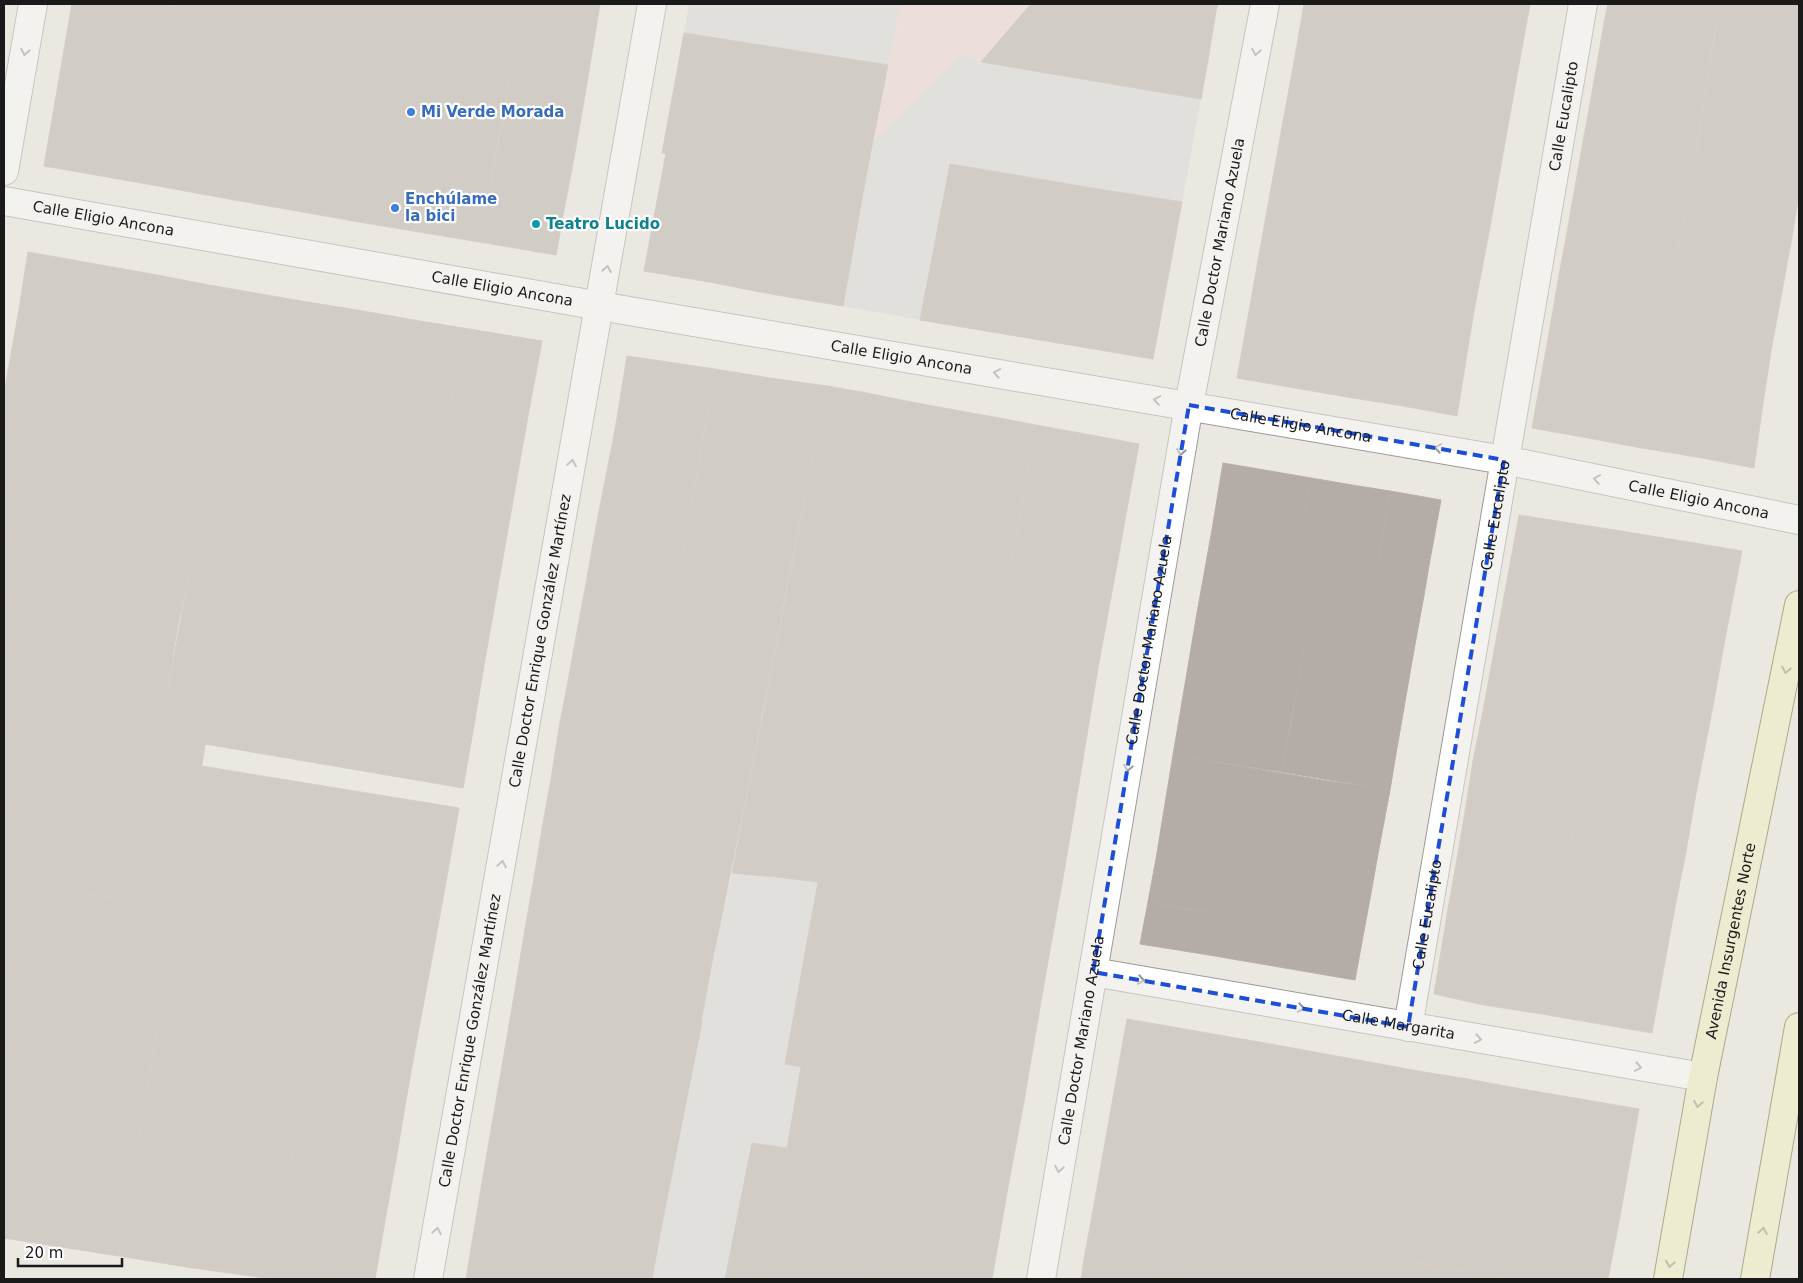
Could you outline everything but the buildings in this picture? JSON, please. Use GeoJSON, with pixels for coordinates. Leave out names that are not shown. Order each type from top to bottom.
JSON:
{"type":"FeatureCollection","features":[{"type":"Feature","properties":{"kind":"main road","name":"Avenida Insurgentes Norte"},"geometry":{"type":"LineString","coordinates":[[1668,1279],[1703,1077],[1799,605]]}},
{"type":"Feature","properties":{"kind":"main road"},"geometry":{"type":"LineString","coordinates":[[1755,1279],[1799,1027]]}},
{"type":"Feature","properties":{"kind":"street"},"geometry":{"type":"LineString","coordinates":[[4,171],[33,4]]}},
{"type":"Feature","properties":{"kind":"street","name":"Calle Doctor Enrique González Martínez"},"geometry":{"type":"LineString","coordinates":[[428,1279],[652,4]]}},
{"type":"Feature","properties":{"kind":"street","name":"Calle Doctor Mariano Azuela"},"geometry":{"type":"LineString","coordinates":[[1041,1279],[1189,405],[1265,4]]}},
{"type":"Feature","properties":{"kind":"street","name":"Calle Eucalipto"},"geometry":{"type":"LineString","coordinates":[[1408,1027],[1583,4]]}},
{"type":"Feature","properties":{"kind":"street","name":"Calle Eligio Ancona"},"geometry":{"type":"LineString","coordinates":[[4,202],[1504,460],[1799,520]]}},
{"type":"Feature","properties":{"kind":"street","name":"Calle Margarita"},"geometry":{"type":"LineString","coordinates":[[1093,972],[1703,1077]]}},
{"type":"Feature","properties":{"kind":"highlighted area"},"geometry":{"type":"Polygon","coordinates":[[[1189,405],[1504,460],[1408,1027],[1093,972],[1189,405]]]}},
{"type":"Feature","properties":{"kind":"shaded area"},"geometry":{"type":"Polygon","coordinates":[[[689,4],[901,4],[888,65],[684,33],[689,4]]]}},
{"type":"Feature","properties":{"kind":"shaded area"},"geometry":{"type":"Polygon","coordinates":[[[901,4],[1031,4],[981,62],[962,54],[872,143],[901,4]]]}},
{"type":"Feature","properties":{"kind":"shaded area"},"geometry":{"type":"Polygon","coordinates":[[[962,54],[981,62],[1201,99],[1182,202],[950,164],[920,320],[843,306],[872,143],[962,54]]]}},
{"type":"Feature","properties":{"kind":"shaded area"},"geometry":{"type":"Polygon","coordinates":[[[732,873],[818,882],[785,1063],[801,1067],[787,1148],[752,1143],[725,1279],[652,1279],[712,962],[732,873]]]}},
{"type":"Feature","properties":{"kind":"place","name":"Mi Verde Morada"},"geometry":{"type":"Point","coordinates":[411,112]}},
{"type":"Feature","properties":{"kind":"place","name":"Enchúlame la bici"},"geometry":{"type":"Point","coordinates":[395,208]}},
{"type":"Feature","properties":{"kind":"place","name":"Teatro Lucido"},"geometry":{"type":"Point","coordinates":[536,224]}}]}
